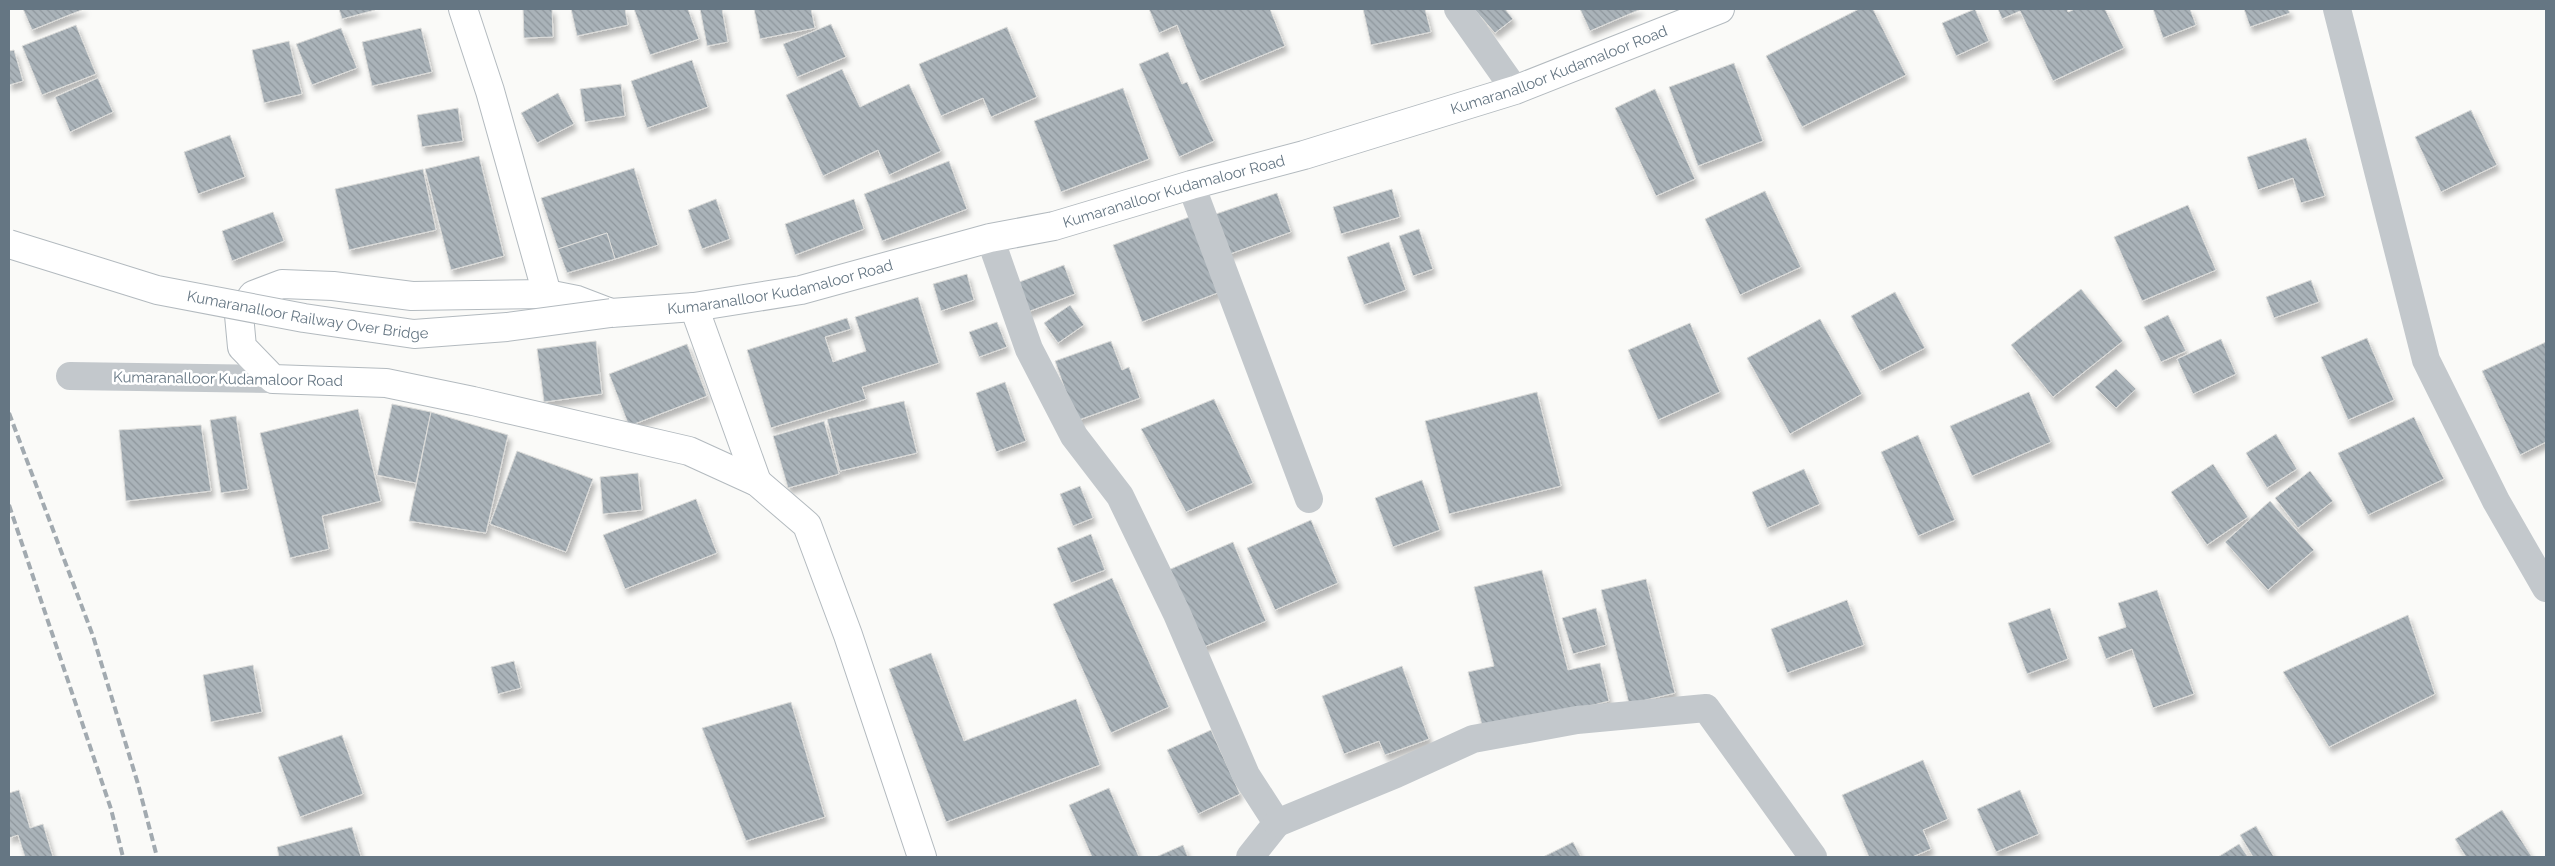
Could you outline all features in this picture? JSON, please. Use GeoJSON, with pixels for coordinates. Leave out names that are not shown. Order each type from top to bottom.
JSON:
{"type":"FeatureCollection","features":[{"type":"Feature","properties":{"kind":"street"},"geometry":{"type":"LineString","coordinates":[[463,9],[490,90],[547,294]]}},
{"type":"Feature","properties":{"kind":"street"},"geometry":{"type":"LineString","coordinates":[[1458,9],[1515,90]]}},
{"type":"Feature","properties":{"kind":"street","name":"Kumaranalloor Kudamaloor Road"},"geometry":{"type":"LineString","coordinates":[[611,313],[694,307],[801,290],[990,238],[1054,226],[1191,185],[1304,155],[1515,90],[1720,9]]}},
{"type":"Feature","properties":{"kind":"street"},"geometry":{"type":"LineString","coordinates":[[2337,9],[2426,360],[2496,501],[2546,588]]}},
{"type":"Feature","properties":{"kind":"street"},"geometry":{"type":"LineString","coordinates":[[1191,185],[1309,499]]}},
{"type":"Feature","properties":{"kind":"street"},"geometry":{"type":"LineString","coordinates":[[990,238],[1029,349],[1074,436],[1120,496],[1177,614],[1246,775],[1277,823]]}},
{"type":"Feature","properties":{"kind":"street","name":"Kumaranalloor Railway Over Bridge"},"geometry":{"type":"LineString","coordinates":[[9,244],[156,290],[304,318],[414,334],[508,327],[611,313]]}},
{"type":"Feature","properties":{"kind":"street"},"geometry":{"type":"LineString","coordinates":[[273,379],[242,347],[239,316],[253,295],[282,284],[333,286],[412,296],[547,294],[577,300],[611,313]]}},
{"type":"Feature","properties":{"kind":"street"},"geometry":{"type":"LineString","coordinates":[[694,307],[757,482],[807,525],[848,634],[922,857]]}},
{"type":"Feature","properties":{"kind":"street","name":"Kumaranalloor Kudamaloor Road"},"geometry":{"type":"LineString","coordinates":[[70,376],[386,383],[689,451],[757,482]]}},
{"type":"Feature","properties":{"kind":"street"},"geometry":{"type":"LineString","coordinates":[[1250,857],[1277,823],[1473,739],[1577,720],[1706,708],[1812,857]]}},
{"type":"Feature","properties":{"kind":"building"},"geometry":{"type":"Polygon","coordinates":[[[23,9],[84,9],[32,30],[23,9]]]}},
{"type":"Feature","properties":{"kind":"building"},"geometry":{"type":"Polygon","coordinates":[[[339,9],[375,9],[375,10],[342,19],[339,9]]]}},
{"type":"Feature","properties":{"kind":"building"},"geometry":{"type":"Polygon","coordinates":[[[523,9],[552,9],[553,37],[524,38],[523,9]]]}},
{"type":"Feature","properties":{"kind":"building"},"geometry":{"type":"Polygon","coordinates":[[[571,9],[625,9],[628,25],[577,36],[571,9]]]}},
{"type":"Feature","properties":{"kind":"building"},"geometry":{"type":"Polygon","coordinates":[[[634,9],[688,9],[699,39],[650,55],[634,9]]]}},
{"type":"Feature","properties":{"kind":"building"},"geometry":{"type":"Polygon","coordinates":[[[700,9],[722,9],[728,42],[707,46],[700,9]]]}},
{"type":"Feature","properties":{"kind":"building"},"geometry":{"type":"Polygon","coordinates":[[[754,9],[811,9],[815,28],[760,39],[754,9]]]}},
{"type":"Feature","properties":{"kind":"building"},"geometry":{"type":"Polygon","coordinates":[[[1149,9],[1270,9],[1285,46],[1200,81],[1177,25],[1159,33],[1149,9]]]}},
{"type":"Feature","properties":{"kind":"building"},"geometry":{"type":"Polygon","coordinates":[[[1363,9],[1425,9],[1431,32],[1371,45],[1363,9]]]}},
{"type":"Feature","properties":{"kind":"building"},"geometry":{"type":"Polygon","coordinates":[[[1474,9],[1505,9],[1513,19],[1495,33],[1474,9]]]}},
{"type":"Feature","properties":{"kind":"building"},"geometry":{"type":"Polygon","coordinates":[[[1580,9],[1641,9],[1590,31],[1580,9]]]}},
{"type":"Feature","properties":{"kind":"building"},"geometry":{"type":"Polygon","coordinates":[[[1859,9],[1873,9],[1906,75],[1802,127],[1766,56],[1859,9]]]}},
{"type":"Feature","properties":{"kind":"building"},"geometry":{"type":"Polygon","coordinates":[[[1975,9],[1989,41],[1956,56],[1942,23],[1975,9]]]}},
{"type":"Feature","properties":{"kind":"building"},"geometry":{"type":"Polygon","coordinates":[[[1998,9],[2067,9],[2068,12],[2075,9],[2105,9],[2124,48],[2053,81],[2020,11],[2002,19],[1998,9]]]}},
{"type":"Feature","properties":{"kind":"building"},"geometry":{"type":"Polygon","coordinates":[[[2153,9],[2190,9],[2196,25],[2163,38],[2153,9]]]}},
{"type":"Feature","properties":{"kind":"building"},"geometry":{"type":"Polygon","coordinates":[[[2244,9],[2288,9],[2290,13],[2250,27],[2244,9]]]}},
{"type":"Feature","properties":{"kind":"building"},"geometry":{"type":"Polygon","coordinates":[[[831,24],[846,57],[797,77],[783,44],[831,24]]]}},
{"type":"Feature","properties":{"kind":"building"},"geometry":{"type":"Polygon","coordinates":[[[76,25],[96,74],[42,95],[22,46],[76,25]]]}},
{"type":"Feature","properties":{"kind":"building"},"geometry":{"type":"Polygon","coordinates":[[[1007,27],[1037,97],[991,117],[983,98],[941,116],[919,64],[1007,27]]]}},
{"type":"Feature","properties":{"kind":"building"},"geometry":{"type":"Polygon","coordinates":[[[341,28],[357,68],[312,85],[296,44],[341,28]]]}},
{"type":"Feature","properties":{"kind":"building"},"geometry":{"type":"Polygon","coordinates":[[[421,28],[432,72],[372,86],[362,42],[421,28]]]}},
{"type":"Feature","properties":{"kind":"building"},"geometry":{"type":"Polygon","coordinates":[[[289,41],[302,94],[264,103],[252,50],[289,41]]]}},
{"type":"Feature","properties":{"kind":"building"},"geometry":{"type":"Polygon","coordinates":[[[14,50],[23,81],[9,85],[9,51],[14,50]]]}},
{"type":"Feature","properties":{"kind":"building"},"geometry":{"type":"Polygon","coordinates":[[[1168,52],[1182,84],[1187,82],[1214,141],[1179,157],[1139,64],[1168,52]]]}},
{"type":"Feature","properties":{"kind":"building"},"geometry":{"type":"Polygon","coordinates":[[[692,60],[708,107],[647,128],[631,81],[692,60]]]}},
{"type":"Feature","properties":{"kind":"building"},"geometry":{"type":"Polygon","coordinates":[[[1734,63],[1763,141],[1698,166],[1669,87],[1734,63]]]}},
{"type":"Feature","properties":{"kind":"building"},"geometry":{"type":"Polygon","coordinates":[[[842,69],[860,107],[909,84],[941,151],[889,175],[878,150],[823,176],[786,95],[842,69]]]}},
{"type":"Feature","properties":{"kind":"building"},"geometry":{"type":"Polygon","coordinates":[[[98,78],[113,112],[70,132],[55,97],[98,78]]]}},
{"type":"Feature","properties":{"kind":"building"},"geometry":{"type":"Polygon","coordinates":[[[621,84],[625,116],[585,122],[580,89],[621,84]]]}},
{"type":"Feature","properties":{"kind":"building"},"geometry":{"type":"Polygon","coordinates":[[[1123,88],[1149,159],[1061,192],[1034,121],[1123,88]]]}},
{"type":"Feature","properties":{"kind":"building"},"geometry":{"type":"Polygon","coordinates":[[[1655,89],[1695,179],[1656,196],[1615,108],[1655,89]]]}},
{"type":"Feature","properties":{"kind":"building"},"geometry":{"type":"Polygon","coordinates":[[[558,93],[574,124],[537,143],[521,113],[558,93]]]}},
{"type":"Feature","properties":{"kind":"building"},"geometry":{"type":"Polygon","coordinates":[[[458,108],[463,141],[422,147],[417,115],[458,108]]]}},
{"type":"Feature","properties":{"kind":"building"},"geometry":{"type":"Polygon","coordinates":[[[2471,110],[2497,165],[2441,192],[2415,137],[2471,110]]]}},
{"type":"Feature","properties":{"kind":"building"},"geometry":{"type":"Polygon","coordinates":[[[230,135],[245,177],[198,194],[184,152],[230,135]]]}},
{"type":"Feature","properties":{"kind":"building"},"geometry":{"type":"Polygon","coordinates":[[[2306,138],[2325,196],[2301,203],[2293,178],[2258,190],[2247,157],[2306,138]]]}},
{"type":"Feature","properties":{"kind":"building"},"geometry":{"type":"Polygon","coordinates":[[[479,156],[504,256],[451,270],[425,169],[479,156]]]}},
{"type":"Feature","properties":{"kind":"building"},"geometry":{"type":"Polygon","coordinates":[[[949,161],[967,209],[882,241],[864,194],[949,161]]]}},
{"type":"Feature","properties":{"kind":"building"},"geometry":{"type":"Polygon","coordinates":[[[634,168],[658,245],[615,259],[607,233],[558,249],[541,198],[634,168]]]}},
{"type":"Feature","properties":{"kind":"building"},"geometry":{"type":"Polygon","coordinates":[[[423,169],[436,230],[349,250],[335,189],[423,169]]]}},
{"type":"Feature","properties":{"kind":"building"},"geometry":{"type":"Polygon","coordinates":[[[1392,189],[1400,217],[1341,234],[1333,207],[1392,189]]]}},
{"type":"Feature","properties":{"kind":"building"},"geometry":{"type":"Polygon","coordinates":[[[1765,191],[1801,267],[1740,295],[1705,219],[1765,191]]]}},
{"type":"Feature","properties":{"kind":"building"},"geometry":{"type":"Polygon","coordinates":[[[1277,193],[1291,232],[1227,255],[1213,215],[1277,193]]]}},
{"type":"Feature","properties":{"kind":"building"},"geometry":{"type":"Polygon","coordinates":[[[716,199],[730,239],[702,249],[688,210],[716,199]]]}},
{"type":"Feature","properties":{"kind":"building"},"geometry":{"type":"Polygon","coordinates":[[[854,199],[864,229],[795,255],[785,224],[854,199]]]}},
{"type":"Feature","properties":{"kind":"building"},"geometry":{"type":"Polygon","coordinates":[[[2188,205],[2216,270],[2142,301],[2114,237],[2188,205]]]}},
{"type":"Feature","properties":{"kind":"building"},"geometry":{"type":"Polygon","coordinates":[[[273,212],[284,241],[232,261],[222,231],[273,212]]]}},
{"type":"Feature","properties":{"kind":"building"},"geometry":{"type":"Polygon","coordinates":[[[1192,216],[1220,292],[1142,322],[1113,245],[1192,216]]]}},
{"type":"Feature","properties":{"kind":"building"},"geometry":{"type":"Polygon","coordinates":[[[1419,229],[1433,269],[1413,276],[1399,236],[1419,229]]]}},
{"type":"Feature","properties":{"kind":"building"},"geometry":{"type":"Polygon","coordinates":[[[607,233],[615,259],[567,273],[558,249],[607,233]]]}},
{"type":"Feature","properties":{"kind":"building"},"geometry":{"type":"Polygon","coordinates":[[[1389,242],[1406,290],[1364,305],[1347,257],[1389,242]]]}},
{"type":"Feature","properties":{"kind":"building"},"geometry":{"type":"Polygon","coordinates":[[[1064,265],[1075,294],[1025,313],[1014,284],[1064,265]]]}},
{"type":"Feature","properties":{"kind":"building"},"geometry":{"type":"Polygon","coordinates":[[[967,274],[974,300],[941,311],[933,284],[967,274]]]}},
{"type":"Feature","properties":{"kind":"building"},"geometry":{"type":"Polygon","coordinates":[[[2311,280],[2319,302],[2274,318],[2266,297],[2311,280]]]}},
{"type":"Feature","properties":{"kind":"building"},"geometry":{"type":"Polygon","coordinates":[[[2081,289],[2123,341],[2053,397],[2011,345],[2081,289]]]}},
{"type":"Feature","properties":{"kind":"building"},"geometry":{"type":"Polygon","coordinates":[[[1895,292],[1925,348],[1880,371],[1851,316],[1895,292]]]}},
{"type":"Feature","properties":{"kind":"building"},"geometry":{"type":"Polygon","coordinates":[[[918,297],[939,363],[862,387],[866,399],[771,428],[747,350],[847,318],[851,329],[825,337],[833,362],[866,351],[855,317],[918,297]]]}},
{"type":"Feature","properties":{"kind":"building"},"geometry":{"type":"Polygon","coordinates":[[[1070,305],[1084,325],[1058,343],[1044,323],[1070,305]]]}},
{"type":"Feature","properties":{"kind":"building"},"geometry":{"type":"Polygon","coordinates":[[[2168,315],[2186,351],[2161,362],[2144,327],[2168,315]]]}},
{"type":"Feature","properties":{"kind":"building"},"geometry":{"type":"Polygon","coordinates":[[[1820,319],[1862,394],[1790,434],[1747,358],[1820,319]]]}},
{"type":"Feature","properties":{"kind":"building"},"geometry":{"type":"Polygon","coordinates":[[[997,322],[1007,347],[979,357],[969,332],[997,322]]]}},
{"type":"Feature","properties":{"kind":"building"},"geometry":{"type":"Polygon","coordinates":[[[1690,323],[1720,392],[1658,420],[1628,350],[1690,323]]]}},
{"type":"Feature","properties":{"kind":"building"},"geometry":{"type":"Polygon","coordinates":[[[2367,338],[2394,400],[2348,420],[2321,357],[2367,338]]]}},
{"type":"Feature","properties":{"kind":"building"},"geometry":{"type":"Polygon","coordinates":[[[2221,339],[2236,374],[2193,394],[2177,359],[2221,339]]]}},
{"type":"Feature","properties":{"kind":"building"},"geometry":{"type":"Polygon","coordinates":[[[596,341],[602,394],[544,402],[537,349],[596,341]]]}},
{"type":"Feature","properties":{"kind":"building"},"geometry":{"type":"Polygon","coordinates":[[[1111,341],[1122,370],[1129,367],[1140,398],[1076,421],[1055,361],[1111,341]]]}},
{"type":"Feature","properties":{"kind":"building"},"geometry":{"type":"Polygon","coordinates":[[[2546,342],[2546,442],[2520,455],[2482,371],[2546,342]]]}},
{"type":"Feature","properties":{"kind":"building"},"geometry":{"type":"Polygon","coordinates":[[[687,344],[707,396],[629,426],[609,374],[687,344]]]}},
{"type":"Feature","properties":{"kind":"building"},"geometry":{"type":"Polygon","coordinates":[[[2116,369],[2136,389],[2116,408],[2095,387],[2116,369]]]}},
{"type":"Feature","properties":{"kind":"building"},"geometry":{"type":"Polygon","coordinates":[[[1005,382],[1026,441],[996,452],[976,393],[1005,382]]]}},
{"type":"Feature","properties":{"kind":"building"},"geometry":{"type":"Polygon","coordinates":[[[1537,392],[1561,486],[1449,514],[1425,421],[1537,392]]]}},
{"type":"Feature","properties":{"kind":"building"},"geometry":{"type":"Polygon","coordinates":[[[2029,392],[2051,442],[1972,476],[1950,426],[2029,392]]]}},
{"type":"Feature","properties":{"kind":"building"},"geometry":{"type":"Polygon","coordinates":[[[1214,399],[1253,483],[1186,512],[1141,429],[1214,399]]]}},
{"type":"Feature","properties":{"kind":"building"},"geometry":{"type":"Polygon","coordinates":[[[904,401],[917,453],[840,471],[827,419],[904,401]]]}},
{"type":"Feature","properties":{"kind":"building"},"geometry":{"type":"Polygon","coordinates":[[[392,404],[431,412],[416,483],[377,475],[392,404]]]}},
{"type":"Feature","properties":{"kind":"building"},"geometry":{"type":"Polygon","coordinates":[[[358,409],[381,501],[322,516],[329,549],[290,558],[260,433],[358,409]]]}},
{"type":"Feature","properties":{"kind":"building"},"geometry":{"type":"Polygon","coordinates":[[[431,412],[508,435],[486,533],[409,521],[431,412]]]}},
{"type":"Feature","properties":{"kind":"building"},"geometry":{"type":"Polygon","coordinates":[[[236,416],[248,489],[221,493],[210,420],[236,416]]]}},
{"type":"Feature","properties":{"kind":"building"},"geometry":{"type":"Polygon","coordinates":[[[2414,417],[2444,479],[2368,515],[2338,453],[2414,417]]]}},
{"type":"Feature","properties":{"kind":"building"},"geometry":{"type":"Polygon","coordinates":[[[824,421],[839,474],[788,488],[773,436],[824,421]]]}},
{"type":"Feature","properties":{"kind":"building"},"geometry":{"type":"Polygon","coordinates":[[[201,425],[211,491],[126,501],[119,430],[201,425]]]}},
{"type":"Feature","properties":{"kind":"building"},"geometry":{"type":"Polygon","coordinates":[[[2276,434],[2297,469],[2267,488],[2246,453],[2276,434]]]}},
{"type":"Feature","properties":{"kind":"building"},"geometry":{"type":"Polygon","coordinates":[[[1918,435],[1955,520],[1918,536],[1881,452],[1918,435]]]}},
{"type":"Feature","properties":{"kind":"building"},"geometry":{"type":"Polygon","coordinates":[[[517,451],[593,479],[566,552],[490,524],[517,451]]]}},
{"type":"Feature","properties":{"kind":"building"},"geometry":{"type":"Polygon","coordinates":[[[2213,464],[2248,517],[2207,545],[2171,492],[2213,464]]]}},
{"type":"Feature","properties":{"kind":"building"},"geometry":{"type":"Polygon","coordinates":[[[1804,469],[1820,504],[1767,528],[1752,492],[1804,469]]]}},
{"type":"Feature","properties":{"kind":"building"},"geometry":{"type":"Polygon","coordinates":[[[2310,471],[2333,501],[2298,528],[2275,498],[2310,471]]]}},
{"type":"Feature","properties":{"kind":"building"},"geometry":{"type":"Polygon","coordinates":[[[638,473],[642,510],[603,514],[600,477],[638,473]]]}},
{"type":"Feature","properties":{"kind":"building"},"geometry":{"type":"Polygon","coordinates":[[[1422,480],[1440,530],[1393,547],[1375,498],[1422,480]]]}},
{"type":"Feature","properties":{"kind":"building"},"geometry":{"type":"Polygon","coordinates":[[[1080,486],[1093,518],[1073,526],[1060,494],[1080,486]]]}},
{"type":"Feature","properties":{"kind":"building"},"geometry":{"type":"Polygon","coordinates":[[[696,499],[717,553],[625,589],[603,535],[696,499]]]}},
{"type":"Feature","properties":{"kind":"building"},"geometry":{"type":"Polygon","coordinates":[[[2270,501],[2314,550],[2268,590],[2225,542],[2270,501]]]}},
{"type":"Feature","properties":{"kind":"building"},"geometry":{"type":"Polygon","coordinates":[[[1311,520],[1338,583],[1275,610],[1247,548],[1311,520]]]}},
{"type":"Feature","properties":{"kind":"building"},"geometry":{"type":"Polygon","coordinates":[[[1091,534],[1105,570],[1071,583],[1057,548],[1091,534]]]}},
{"type":"Feature","properties":{"kind":"building"},"geometry":{"type":"Polygon","coordinates":[[[1233,542],[1266,621],[1199,649],[1166,571],[1233,542]]]}},
{"type":"Feature","properties":{"kind":"building"},"geometry":{"type":"Polygon","coordinates":[[[1542,570],[1568,670],[1600,663],[1609,701],[1484,733],[1468,672],[1494,666],[1474,587],[1542,570]]]}},
{"type":"Feature","properties":{"kind":"building"},"geometry":{"type":"Polygon","coordinates":[[[1112,578],[1169,707],[1111,733],[1053,604],[1112,578]]]}},
{"type":"Feature","properties":{"kind":"building"},"geometry":{"type":"Polygon","coordinates":[[[1646,579],[1675,693],[1629,704],[1601,590],[1646,579]]]}},
{"type":"Feature","properties":{"kind":"building"},"geometry":{"type":"Polygon","coordinates":[[[2157,590],[2194,694],[2153,708],[2132,649],[2106,659],[2098,637],[2126,627],[2118,603],[2157,590]]]}},
{"type":"Feature","properties":{"kind":"building"},"geometry":{"type":"Polygon","coordinates":[[[1847,600],[1864,645],[1787,673],[1771,629],[1847,600]]]}},
{"type":"Feature","properties":{"kind":"building"},"geometry":{"type":"Polygon","coordinates":[[[1596,608],[1606,645],[1573,654],[1562,618],[1596,608]]]}},
{"type":"Feature","properties":{"kind":"building"},"geometry":{"type":"Polygon","coordinates":[[[2050,608],[2068,659],[2027,674],[2008,623],[2050,608]]]}},
{"type":"Feature","properties":{"kind":"building"},"geometry":{"type":"Polygon","coordinates":[[[2408,615],[2435,694],[2329,747],[2283,672],[2408,615]]]}},
{"type":"Feature","properties":{"kind":"building"},"geometry":{"type":"Polygon","coordinates":[[[931,653],[964,741],[1076,699],[1100,765],[946,822],[889,669],[931,653]]]}},
{"type":"Feature","properties":{"kind":"building"},"geometry":{"type":"Polygon","coordinates":[[[514,661],[521,688],[498,694],[491,667],[514,661]]]}},
{"type":"Feature","properties":{"kind":"building"},"geometry":{"type":"Polygon","coordinates":[[[253,665],[262,712],[211,722],[203,675],[253,665]]]}},
{"type":"Feature","properties":{"kind":"building"},"geometry":{"type":"Polygon","coordinates":[[[1402,666],[1429,739],[1385,755],[1379,741],[1344,754],[1322,696],[1402,666]]]}},
{"type":"Feature","properties":{"kind":"building"},"geometry":{"type":"Polygon","coordinates":[[[791,702],[825,817],[746,841],[702,728],[791,702]]]}},
{"type":"Feature","properties":{"kind":"building"},"geometry":{"type":"Polygon","coordinates":[[[1211,730],[1240,794],[1198,814],[1167,750],[1211,730]]]}},
{"type":"Feature","properties":{"kind":"building"},"geometry":{"type":"Polygon","coordinates":[[[342,735],[363,794],[300,817],[278,757],[342,735]]]}},
{"type":"Feature","properties":{"kind":"building"},"geometry":{"type":"Polygon","coordinates":[[[1923,760],[1948,819],[1923,830],[1931,849],[1912,857],[1869,857],[1842,795],[1923,760]]]}},
{"type":"Feature","properties":{"kind":"building"},"geometry":{"type":"Polygon","coordinates":[[[1109,788],[1139,857],[1092,857],[1069,805],[1109,788]]]}},
{"type":"Feature","properties":{"kind":"building"},"geometry":{"type":"Polygon","coordinates":[[[19,790],[30,828],[43,824],[53,857],[25,857],[18,835],[9,838],[9,793],[19,790]]]}},
{"type":"Feature","properties":{"kind":"building"},"geometry":{"type":"Polygon","coordinates":[[[2020,790],[2039,834],[1996,852],[1977,809],[2020,790]]]}},
{"type":"Feature","properties":{"kind":"building"},"geometry":{"type":"Polygon","coordinates":[[[2502,810],[2532,857],[2466,857],[2455,839],[2502,810]]]}},
{"type":"Feature","properties":{"kind":"building"},"geometry":{"type":"Polygon","coordinates":[[[2256,826],[2274,857],[2253,857],[2240,835],[2256,826]]]}},
{"type":"Feature","properties":{"kind":"building"},"geometry":{"type":"Polygon","coordinates":[[[352,827],[361,857],[279,857],[277,847],[352,827]]]}},
{"type":"Feature","properties":{"kind":"building"},"geometry":{"type":"Polygon","coordinates":[[[1573,842],[1581,857],[1543,857],[1573,842]]]}},
{"type":"Feature","properties":{"kind":"building"},"geometry":{"type":"Polygon","coordinates":[[[2239,844],[2248,857],[2218,857],[2239,844]]]}},
{"type":"Feature","properties":{"kind":"building"},"geometry":{"type":"Polygon","coordinates":[[[1183,845],[1188,857],[1156,857],[1183,845]]]}},
{"type":"Feature","properties":{"kind":"railway"},"geometry":{"type":"LineString","coordinates":[[9,413],[93,636],[138,784],[157,857]]}},
{"type":"Feature","properties":{"kind":"railway"},"geometry":{"type":"LineString","coordinates":[[9,505],[111,809],[123,857]]}}]}
